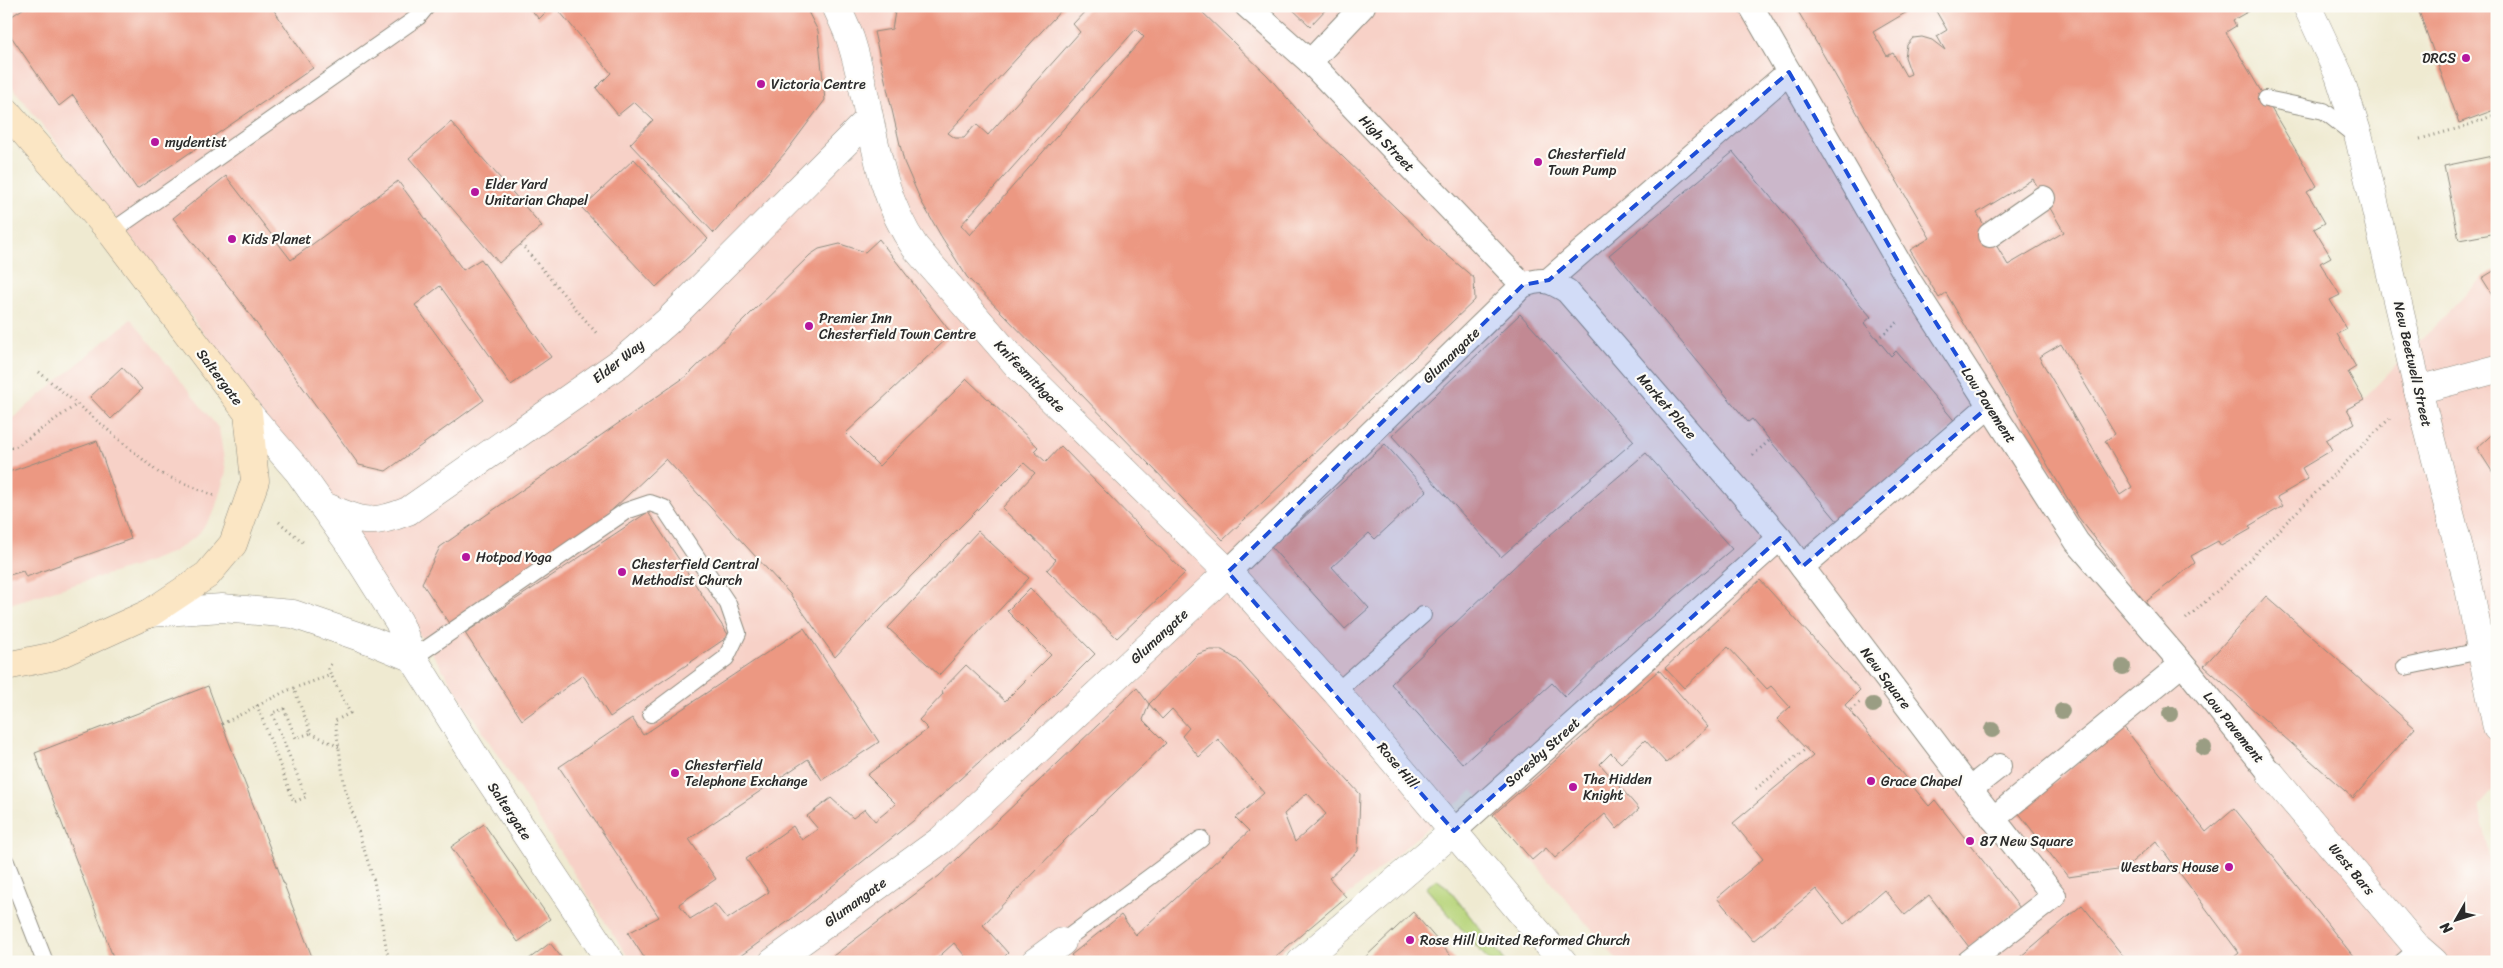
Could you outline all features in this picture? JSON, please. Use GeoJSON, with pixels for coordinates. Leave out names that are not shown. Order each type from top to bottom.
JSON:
{"type":"FeatureCollection","features":[{"type":"Feature","properties":{"kind":"main road","name":"Saltergate"},"geometry":{"type":"LineString","coordinates":[[6,110],[110,232],[248,413]]}},
{"type":"Feature","properties":{"kind":"main road"},"geometry":{"type":"LineString","coordinates":[[6,666],[54,656],[150,613],[207,575],[233,544],[255,481],[248,413]]}},
{"type":"Feature","properties":{"kind":"street","name":"Knifesmithgate"},"geometry":{"type":"LineString","coordinates":[[836,6],[850,38],[882,177],[904,232],[1018,366],[1228,572]]}},
{"type":"Feature","properties":{"kind":"street","name":"High Street"},"geometry":{"type":"LineString","coordinates":[[1247,6],[1310,62],[1523,284]]}},
{"type":"Feature","properties":{"kind":"street"},"geometry":{"type":"LineString","coordinates":[[1310,62],[1363,6]]}},
{"type":"Feature","properties":{"kind":"street","name":"Low Pavement"},"geometry":{"type":"LineString","coordinates":[[1751,6],[1789,72],[1917,277],[1989,406],[2077,542],[2182,664],[2271,774]]}},
{"type":"Feature","properties":{"kind":"street","name":"New Beetwell Street"},"geometry":{"type":"LineString","coordinates":[[2307,6],[2339,75],[2359,138],[2418,390],[2468,582],[2480,651],[2497,728]]}},
{"type":"Feature","properties":{"kind":"street"},"geometry":{"type":"LineString","coordinates":[[1523,284],[1535,280],[1549,280],[1789,72]]}},
{"type":"Feature","properties":{"kind":"street","name":"Elder Way"},"geometry":{"type":"LineString","coordinates":[[322,505],[356,519],[383,521],[408,511],[621,362],[668,321],[869,119]]}},
{"type":"Feature","properties":{"kind":"street"},"geometry":{"type":"LineString","coordinates":[[1990,235],[2043,198]]}},
{"type":"Feature","properties":{"kind":"street","name":"Market Place"},"geometry":{"type":"LineString","coordinates":[[1549,280],[1567,290],[1780,538]]}},
{"type":"Feature","properties":{"kind":"street","name":"Glumangate"},"geometry":{"type":"LineString","coordinates":[[774,962],[941,840],[1228,572],[1523,284]]}},
{"type":"Feature","properties":{"kind":"street"},"geometry":{"type":"LineString","coordinates":[[2418,390],[2497,369]]}},
{"type":"Feature","properties":{"kind":"street"},"geometry":{"type":"LineString","coordinates":[[1802,567],[1989,406]]}},
{"type":"Feature","properties":{"kind":"street","name":"Saltergate"},"geometry":{"type":"LineString","coordinates":[[248,413],[298,471],[322,505],[398,622],[413,658],[485,773],[611,962]]}},
{"type":"Feature","properties":{"kind":"street","name":"New Square"},"geometry":{"type":"LineString","coordinates":[[1780,538],[1996,823],[2054,896],[1969,962]]}},
{"type":"Feature","properties":{"kind":"street","name":"Soresby Street"},"geometry":{"type":"LineString","coordinates":[[1301,962],[1454,831],[1780,538]]}},
{"type":"Feature","properties":{"kind":"street","name":"Rose Hill"},"geometry":{"type":"LineString","coordinates":[[1228,572],[1336,692],[1563,962]]}},
{"type":"Feature","properties":{"kind":"street"},"geometry":{"type":"LineString","coordinates":[[150,613],[222,608],[293,614],[347,632],[413,658]]}},
{"type":"Feature","properties":{"kind":"street"},"geometry":{"type":"LineString","coordinates":[[1996,823],[2182,664]]}},
{"type":"Feature","properties":{"kind":"street"},"geometry":{"type":"LineString","coordinates":[[1970,789],[1999,766]]}},
{"type":"Feature","properties":{"kind":"street","name":"West Bars"},"geometry":{"type":"LineString","coordinates":[[2271,774],[2418,957]]}},
{"type":"Feature","properties":{"kind":"street"},"geometry":{"type":"LineString","coordinates":[[1035,962],[1062,942]]}},
{"type":"Feature","properties":{"kind":"lane"},"geometry":{"type":"LineString","coordinates":[[110,232],[418,17],[427,6]]}},
{"type":"Feature","properties":{"kind":"lane"},"geometry":{"type":"LineString","coordinates":[[2266,99],[2324,110],[2359,138]]}},
{"type":"Feature","properties":{"kind":"lane"},"geometry":{"type":"LineString","coordinates":[[413,658],[626,511],[650,503],[664,508],[728,604],[738,633],[726,658],[652,714]]}},
{"type":"Feature","properties":{"kind":"lane"},"geometry":{"type":"LineString","coordinates":[[1336,692],[1423,615]]}},
{"type":"Feature","properties":{"kind":"lane"},"geometry":{"type":"LineString","coordinates":[[2405,667],[2480,651]]}},
{"type":"Feature","properties":{"kind":"lane"},"geometry":{"type":"LineString","coordinates":[[1062,942],[1201,839]]}},
{"type":"Feature","properties":{"kind":"lane"},"geometry":{"type":"LineString","coordinates":[[6,862],[45,962]]}},
{"type":"Feature","properties":{"kind":"path"},"geometry":{"type":"LineString","coordinates":[[2420,139],[2463,128],[2497,114]]}},
{"type":"Feature","properties":{"kind":"path"},"geometry":{"type":"LineString","coordinates":[[521,244],[621,362]]}},
{"type":"Feature","properties":{"kind":"path"},"geometry":{"type":"LineString","coordinates":[[39,372],[159,473],[219,498]]}},
{"type":"Feature","properties":{"kind":"path"},"geometry":{"type":"LineString","coordinates":[[2161,641],[2226,584],[2418,390]]}},
{"type":"Feature","properties":{"kind":"path"},"geometry":{"type":"LineString","coordinates":[[6,449],[16,446],[76,405]]}},
{"type":"Feature","properties":{"kind":"path"},"geometry":{"type":"LineString","coordinates":[[347,632],[328,669],[350,713],[336,721],[345,789],[374,881],[389,962]]}},
{"type":"Feature","properties":{"kind":"path"},"geometry":{"type":"LineString","coordinates":[[222,724],[294,688],[331,675]]}},
{"type":"Feature","properties":{"kind":"path"},"geometry":{"type":"LineString","coordinates":[[294,688],[311,733],[339,747]]}},
{"type":"Feature","properties":{"kind":"path"},"geometry":{"type":"LineString","coordinates":[[257,705],[294,802],[306,797],[272,713],[284,709],[296,738],[311,733]]}},
{"type":"Feature","properties":{"kind":"path"},"geometry":{"type":"LineString","coordinates":[[1756,789],[1807,748]]}},
{"type":"Feature","properties":{"kind":"highlighted area"},"geometry":{"type":"Polygon","coordinates":[[[1789,72],[1910,282],[1989,406],[1802,567],[1780,538],[1454,831],[1228,572],[1523,285],[1549,280],[1789,72]]]}},
{"type":"Feature","properties":{"kind":"shaded area"},"geometry":{"type":"Polygon","coordinates":[[[6,6],[2225,6],[2236,26],[2226,33],[2317,186],[2307,192],[2325,223],[2314,229],[2331,257],[2320,263],[2340,295],[2330,301],[2347,329],[2337,335],[2356,367],[2348,372],[2363,399],[2482,278],[2497,269],[2497,786],[2479,806],[2497,889],[2497,962],[1619,962],[1473,790],[1269,962],[631,962],[428,647],[170,287],[6,79],[6,6]]]}},
{"type":"Feature","properties":{"kind":"shaded area"},"geometry":{"type":"Polygon","coordinates":[[[131,319],[219,429],[226,472],[214,512],[198,535],[173,552],[136,566],[6,605],[6,424],[131,319]]]}},
{"type":"Feature","properties":{"kind":"green space"},"geometry":{"type":"Polygon","coordinates":[[[1436,879],[1447,887],[1506,962],[1490,962],[1426,888],[1436,879]]]}},
{"type":"Feature","properties":{"kind":"building","name":"mydentist"},"geometry":{"type":"Polygon","coordinates":[[[27,6],[271,6],[313,68],[137,189],[73,95],[59,106],[6,29],[6,20],[27,6]]]}},
{"type":"Feature","properties":{"kind":"building"},"geometry":{"type":"Polygon","coordinates":[[[528,6],[552,6],[539,19],[528,6]]]}},
{"type":"Feature","properties":{"kind":"building","name":"Victoria Centre"},"geometry":{"type":"Polygon","coordinates":[[[555,6],[805,6],[818,31],[825,100],[786,152],[714,233],[630,144],[653,120],[634,102],[618,115],[596,88],[611,73],[555,6]]]}},
{"type":"Feature","properties":{"kind":"building"},"geometry":{"type":"Polygon","coordinates":[[[896,6],[1065,6],[948,133],[955,138],[964,138],[976,124],[988,135],[1080,32],[1073,24],[1090,6],[1196,6],[1268,76],[1315,130],[1426,237],[1474,278],[1475,300],[1223,540],[967,277],[921,201],[904,162],[874,32],[892,29],[896,6]],[[1136,29],[961,225],[970,235],[1144,37],[1136,29]]]}},
{"type":"Feature","properties":{"kind":"building"},"geometry":{"type":"Polygon","coordinates":[[[1289,6],[1329,6],[1310,26],[1289,6]]]}},
{"type":"Feature","properties":{"kind":"building"},"geometry":{"type":"Polygon","coordinates":[[[1795,6],[1917,6],[1873,32],[1887,56],[1893,53],[1906,76],[1911,74],[1905,57],[1907,45],[1913,38],[1922,37],[1932,40],[1945,50],[1937,36],[1947,30],[1933,6],[2258,6],[2233,20],[2236,26],[2226,32],[2317,186],[2307,192],[2325,223],[2314,229],[2331,257],[2320,263],[2340,295],[2330,300],[2347,329],[2337,334],[2356,367],[2348,372],[2364,400],[2347,409],[2355,423],[2326,440],[2332,450],[2302,468],[2308,479],[2277,497],[2283,506],[2249,526],[2251,529],[2221,546],[2218,541],[2191,556],[2195,563],[2143,604],[2079,518],[1946,293],[1939,298],[1910,250],[1930,238],[1795,6]],[[2033,179],[1977,213],[2008,265],[2064,232],[2033,179]],[[2061,344],[2039,357],[2120,495],[2132,487],[2105,441],[2115,434],[2061,344]]]}},
{"type":"Feature","properties":{"kind":"building","name":"DRCS"},"geometry":{"type":"Polygon","coordinates":[[[2417,6],[2497,6],[2497,109],[2459,123],[2417,6]]]}},
{"type":"Feature","properties":{"kind":"building","name":"Elder Yard Unitarian Chapel"},"geometry":{"type":"Polygon","coordinates":[[[451,122],[542,226],[499,263],[409,158],[451,122]]]}},
{"type":"Feature","properties":{"kind":"building"},"geometry":{"type":"Polygon","coordinates":[[[1733,152],[1871,317],[1864,323],[1891,356],[1896,351],[1957,424],[1839,523],[1752,419],[1748,422],[1609,255],[1733,152]]]}},
{"type":"Feature","properties":{"kind":"building"},"geometry":{"type":"Polygon","coordinates":[[[2497,155],[2497,233],[2459,240],[2444,166],[2497,155]]]}},
{"type":"Feature","properties":{"kind":"building"},"geometry":{"type":"Polygon","coordinates":[[[634,159],[708,239],[656,287],[582,208],[634,159]]]}},
{"type":"Feature","properties":{"kind":"building"},"geometry":{"type":"Polygon","coordinates":[[[226,176],[291,260],[398,181],[463,270],[481,259],[551,357],[511,385],[440,286],[415,305],[484,400],[386,471],[359,465],[238,298],[173,218],[226,176]]]}},
{"type":"Feature","properties":{"kind":"building"},"geometry":{"type":"Polygon","coordinates":[[[879,239],[952,334],[846,433],[879,466],[967,379],[1038,447],[1034,451],[1046,462],[1061,446],[1185,573],[1117,638],[1047,570],[1056,560],[1002,508],[1035,473],[1024,463],[911,576],[835,657],[790,594],[666,459],[574,546],[452,628],[422,583],[440,547],[688,375],[810,255],[819,249],[840,244],[865,252],[879,239]]]}},
{"type":"Feature","properties":{"kind":"building"},"geometry":{"type":"Polygon","coordinates":[[[2497,269],[2497,302],[2482,278],[2497,269]]]}},
{"type":"Feature","properties":{"kind":"building"},"geometry":{"type":"Polygon","coordinates":[[[1520,314],[1634,441],[1501,557],[1392,436],[1520,314]]]}},
{"type":"Feature","properties":{"kind":"building"},"geometry":{"type":"Polygon","coordinates":[[[122,367],[142,389],[111,419],[90,397],[122,367]]]}},
{"type":"Feature","properties":{"kind":"building"},"geometry":{"type":"Polygon","coordinates":[[[2497,430],[2497,479],[2477,448],[2497,430]]]}},
{"type":"Feature","properties":{"kind":"building"},"geometry":{"type":"Polygon","coordinates":[[[97,441],[131,539],[26,577],[23,571],[6,576],[6,473],[97,441]]]}},
{"type":"Feature","properties":{"kind":"building"},"geometry":{"type":"Polygon","coordinates":[[[1385,444],[1427,491],[1375,539],[1369,533],[1332,567],[1369,608],[1345,629],[1271,547],[1385,444]]]}},
{"type":"Feature","properties":{"kind":"building"},"geometry":{"type":"Polygon","coordinates":[[[1646,453],[1732,549],[1616,647],[1565,697],[1552,683],[1463,764],[1391,684],[1530,552],[1646,453]]]}},
{"type":"Feature","properties":{"kind":"building","name":"Chesterfield Central Methodist Church"},"geometry":{"type":"Polygon","coordinates":[[[648,512],[729,636],[610,717],[583,675],[522,720],[465,633],[648,512]]]}},
{"type":"Feature","properties":{"kind":"building"},"geometry":{"type":"Polygon","coordinates":[[[978,531],[1029,578],[939,675],[888,628],[978,531]]]}},
{"type":"Feature","properties":{"kind":"building"},"geometry":{"type":"Polygon","coordinates":[[[1760,580],[1860,690],[1845,705],[1929,806],[1935,800],[2020,908],[1969,947],[1929,895],[1905,915],[1884,890],[1844,924],[1816,889],[1753,941],[1717,898],[1763,859],[1733,823],[1813,756],[1777,719],[1790,707],[1771,686],[1767,689],[1728,647],[1684,688],[1665,668],[1760,580]]]}},
{"type":"Feature","properties":{"kind":"building"},"geometry":{"type":"Polygon","coordinates":[[[1030,588],[1095,654],[1026,723],[997,746],[913,821],[790,920],[732,962],[647,962],[628,933],[659,917],[559,767],[632,718],[643,735],[804,628],[879,742],[822,780],[808,759],[689,839],[716,879],[679,904],[690,919],[715,904],[727,919],[769,892],[746,859],[793,826],[802,840],[818,829],[807,816],[831,798],[853,818],[865,809],[875,821],[896,804],[867,775],[928,729],[919,720],[943,694],[942,690],[966,665],[1005,701],[1051,655],[1007,611],[1030,588]]]}},
{"type":"Feature","properties":{"kind":"building"},"geometry":{"type":"Polygon","coordinates":[[[2266,596],[2415,728],[2353,798],[2204,666],[2266,596]]]}},
{"type":"Feature","properties":{"kind":"building"},"geometry":{"type":"Polygon","coordinates":[[[1210,650],[1222,650],[1238,660],[1360,794],[1358,851],[1329,878],[1346,897],[1269,962],[1076,962],[1071,955],[1121,915],[1136,935],[1249,831],[1236,818],[1264,793],[1218,739],[1199,757],[1182,736],[1189,728],[1172,709],[1162,719],[1149,704],[1198,654],[1210,650]],[[1307,793],[1284,814],[1295,842],[1326,814],[1307,793]]]}},
{"type":"Feature","properties":{"kind":"building"},"geometry":{"type":"Polygon","coordinates":[[[1659,670],[1708,727],[1666,763],[1645,740],[1621,763],[1611,753],[1600,764],[1639,809],[1617,829],[1605,814],[1555,858],[1546,848],[1532,860],[1493,815],[1659,670]]]}},
{"type":"Feature","properties":{"kind":"building"},"geometry":{"type":"Polygon","coordinates":[[[208,686],[314,962],[115,962],[35,753],[208,686]]]}},
{"type":"Feature","properties":{"kind":"building"},"geometry":{"type":"Polygon","coordinates":[[[1137,688],[1149,704],[1143,720],[1166,743],[1065,840],[983,925],[1008,953],[999,962],[970,962],[954,943],[933,962],[825,962],[939,876],[1137,688]]]}},
{"type":"Feature","properties":{"kind":"building"},"geometry":{"type":"Polygon","coordinates":[[[2123,726],[2206,832],[2234,808],[2358,962],[2228,962],[2239,953],[2156,841],[2124,869],[2068,877],[2018,812],[2123,726]]]}},
{"type":"Feature","properties":{"kind":"building"},"geometry":{"type":"Polygon","coordinates":[[[484,824],[550,919],[518,942],[451,847],[484,824]]]}},
{"type":"Feature","properties":{"kind":"building"},"geometry":{"type":"Polygon","coordinates":[[[2082,905],[2128,962],[2014,962],[2082,905]]]}},
{"type":"Feature","properties":{"kind":"building","name":"Rose Hill United Reformed Church"},"geometry":{"type":"Polygon","coordinates":[[[1413,912],[1456,962],[1360,962],[1413,912]]]}},
{"type":"Feature","properties":{"kind":"building"},"geometry":{"type":"Polygon","coordinates":[[[550,943],[565,962],[525,962],[550,943]]]}},
{"type":"Feature","properties":{"kind":"place","name":"DRCS"},"geometry":{"type":"Point","coordinates":[2466,58]}},
{"type":"Feature","properties":{"kind":"place","name":"Victoria Centre"},"geometry":{"type":"Point","coordinates":[761,84]}},
{"type":"Feature","properties":{"kind":"place","name":"mydentist"},"geometry":{"type":"Point","coordinates":[155,142]}},
{"type":"Feature","properties":{"kind":"place","name":"Chesterfield Town Pump"},"geometry":{"type":"Point","coordinates":[1538,162]}},
{"type":"Feature","properties":{"kind":"place","name":"Elder Yard Unitarian Chapel"},"geometry":{"type":"Point","coordinates":[475,192]}},
{"type":"Feature","properties":{"kind":"place","name":"Kids Planet"},"geometry":{"type":"Point","coordinates":[232,239]}},
{"type":"Feature","properties":{"kind":"place","name":"Premier Inn Chesterfield Town Centre"},"geometry":{"type":"Point","coordinates":[809,326]}},
{"type":"Feature","properties":{"kind":"place","name":"Hotpod Yoga"},"geometry":{"type":"Point","coordinates":[466,557]}},
{"type":"Feature","properties":{"kind":"place","name":"Chesterfield Central Methodist Church"},"geometry":{"type":"Point","coordinates":[622,572]}},
{"type":"Feature","properties":{"kind":"place","name":"Chesterfield Telephone Exchange"},"geometry":{"type":"Point","coordinates":[675,773]}},
{"type":"Feature","properties":{"kind":"place","name":"Grace Chapel"},"geometry":{"type":"Point","coordinates":[1871,781]}},
{"type":"Feature","properties":{"kind":"place","name":"The Hidden Knight"},"geometry":{"type":"Point","coordinates":[1573,787]}},
{"type":"Feature","properties":{"kind":"place","name":"87 New Square"},"geometry":{"type":"Point","coordinates":[1970,841]}},
{"type":"Feature","properties":{"kind":"place","name":"Westbars House"},"geometry":{"type":"Point","coordinates":[2229,867]}},
{"type":"Feature","properties":{"kind":"place","name":"Rose Hill United Reformed Church"},"geometry":{"type":"Point","coordinates":[1410,940]}}]}
